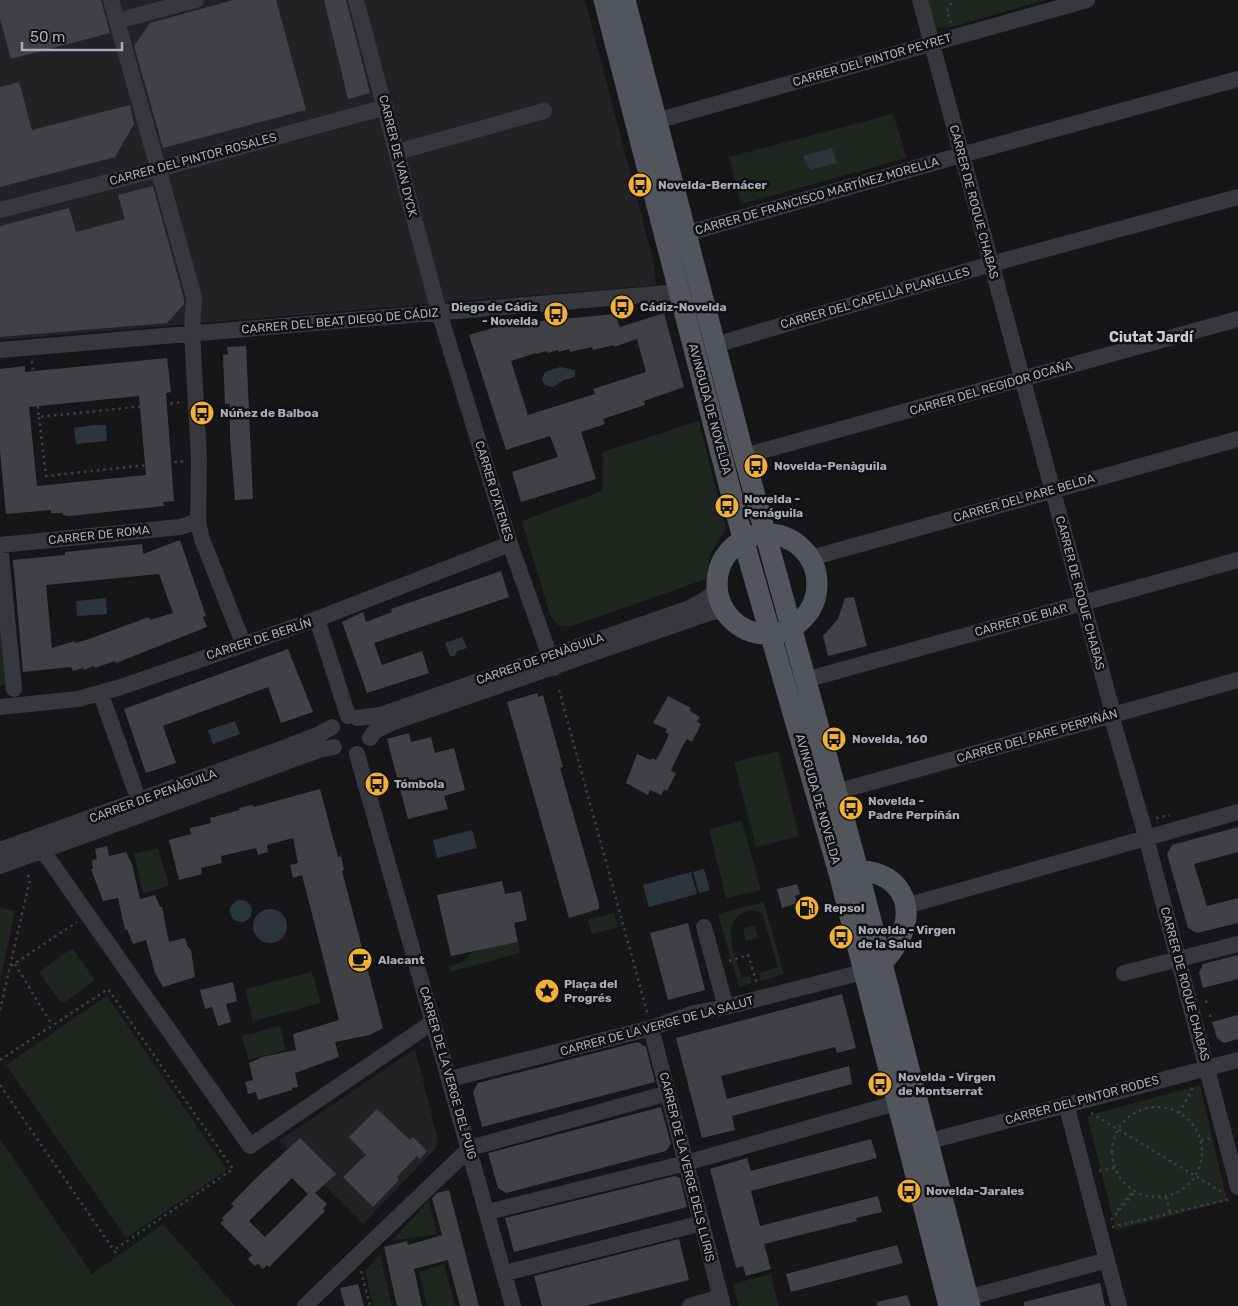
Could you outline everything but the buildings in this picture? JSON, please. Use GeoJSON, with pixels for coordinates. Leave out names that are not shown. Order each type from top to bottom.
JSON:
{"type":"FeatureCollection","features":[{"type":"Feature","properties":{"kind":"main road","name":"AVINGUDA DE NOVELDA"},"geometry":{"type":"LineString","coordinates":[[604,0],[743,539],[781,631],[804,680],[836,792],[848,872]]}},
{"type":"Feature","properties":{"kind":"main road","name":"AVINGUDA DE NOVELDA"},"geometry":{"type":"LineString","coordinates":[[625,0],[685,234],[766,534],[781,631],[848,872],[872,968],[974,1301]]}},
{"type":"Feature","properties":{"kind":"main road"},"geometry":{"type":"LineString","coordinates":[[766,534],[790,539],[811,558],[818,578],[816,598],[806,616],[781,631],[754,632],[738,625],[724,611],[716,587],[719,569],[732,548],[743,539],[766,534]]}},
{"type":"Feature","properties":{"kind":"main road","name":"AVINGUDA DE NOVELDA"},"geometry":{"type":"LineString","coordinates":[[848,872],[870,871],[890,880],[899,890],[906,906]]}},
{"type":"Feature","properties":{"kind":"main road"},"geometry":{"type":"LineString","coordinates":[[872,968],[903,937],[907,923],[906,906]]}},
{"type":"Feature","properties":{"kind":"main road","name":"AVINGUDA DE NOVELDA"},"geometry":{"type":"LineString","coordinates":[[872,968],[896,1103],[949,1306]]}},
{"type":"Feature","properties":{"kind":"street"},"geometry":{"type":"LineString","coordinates":[[111,0],[194,297],[192,333],[199,460],[198,521],[202,539],[242,643]]}},
{"type":"Feature","properties":{"kind":"street"},"geometry":{"type":"LineString","coordinates":[[117,21],[196,0]]}},
{"type":"Feature","properties":{"kind":"street","name":"CARRER DE VAN DYCK"},"geometry":{"type":"LineString","coordinates":[[356,0],[439,312]]}},
{"type":"Feature","properties":{"kind":"street","name":"CARRER DE ROQUE CHABAS"},"geometry":{"type":"LineString","coordinates":[[920,0],[930,44],[1111,706],[1111,715],[1207,1067],[1232,1194]]}},
{"type":"Feature","properties":{"kind":"street","name":"CARRER DEL PINTOR PEYRET"},"geometry":{"type":"LineString","coordinates":[[656,120],[1087,0]]}},
{"type":"Feature","properties":{"kind":"street","name":"CARRER DE FRANCISCO MARTÍNEZ MORELLA"},"geometry":{"type":"LineString","coordinates":[[685,234],[961,155],[1238,79]]}},
{"type":"Feature","properties":{"kind":"street","name":"CARRER DEL PINTOR ROSALES"},"geometry":{"type":"LineString","coordinates":[[0,210],[386,107]]}},
{"type":"Feature","properties":{"kind":"street"},"geometry":{"type":"LineString","coordinates":[[397,152],[544,111]]}},
{"type":"Feature","properties":{"kind":"street","name":"CARRER DEL CAPELLÀ PLANELLES"},"geometry":{"type":"LineString","coordinates":[[715,345],[991,264],[1238,197]]}},
{"type":"Feature","properties":{"kind":"street","name":"CARRER DEL BEAT DIEGO DE CÁDIZ"},"geometry":{"type":"LineString","coordinates":[[0,350],[679,292]]}},
{"type":"Feature","properties":{"kind":"street","name":"CARRER D'ATENES"},"geometry":{"type":"LineString","coordinates":[[439,312],[510,544],[552,662]]}},
{"type":"Feature","properties":{"kind":"street","name":"CARRER DEL REGIDOR OCAÑA"},"geometry":{"type":"LineString","coordinates":[[744,456],[1238,319]]}},
{"type":"Feature","properties":{"kind":"street","name":"CARRER DEL PARE BELDA"},"geometry":{"type":"LineString","coordinates":[[811,558],[1238,439]]}},
{"type":"Feature","properties":{"kind":"street","name":"CARRER DE ROMA"},"geometry":{"type":"LineString","coordinates":[[1,550],[180,527],[198,521]]}},
{"type":"Feature","properties":{"kind":"street","name":"CARRER DE BERLÍN"},"geometry":{"type":"LineString","coordinates":[[0,707],[78,699],[318,619],[510,544]]}},
{"type":"Feature","properties":{"kind":"street"},"geometry":{"type":"LineString","coordinates":[[1,550],[14,689]]}},
{"type":"Feature","properties":{"kind":"street","name":"CARRER DE BIAR"},"geometry":{"type":"LineString","coordinates":[[804,680],[1238,560]]}},
{"type":"Feature","properties":{"kind":"street","name":"CARRER DE PENÀGUILA"},"geometry":{"type":"LineString","coordinates":[[370,738],[375,731],[391,723],[690,608],[709,597],[716,587]]}},
{"type":"Feature","properties":{"kind":"street","name":"CARRER DE PENÀGUILA"},"geometry":{"type":"LineString","coordinates":[[352,717],[380,715],[712,612],[724,611]]}},
{"type":"Feature","properties":{"kind":"street"},"geometry":{"type":"LineString","coordinates":[[318,619],[352,717]]}},
{"type":"Feature","properties":{"kind":"street","name":"CARRER DEL PARE PERPIÑÁN"},"geometry":{"type":"LineString","coordinates":[[836,792],[1238,680]]}},
{"type":"Feature","properties":{"kind":"street"},"geometry":{"type":"LineString","coordinates":[[104,703],[135,790]]}},
{"type":"Feature","properties":{"kind":"street"},"geometry":{"type":"LineString","coordinates":[[352,717],[364,722],[370,738],[365,748],[357,754],[348,756],[340,753],[334,747],[330,738],[332,727],[339,719],[352,717]]}},
{"type":"Feature","properties":{"kind":"street","name":"CARRER DE PENÀGUILA"},"geometry":{"type":"LineString","coordinates":[[0,850],[278,750],[320,734],[332,727]]}},
{"type":"Feature","properties":{"kind":"street","name":"CARRER DE PENÀGUILA"},"geometry":{"type":"LineString","coordinates":[[0,866],[334,747]]}},
{"type":"Feature","properties":{"kind":"street","name":"CARRER DE LA VERGE DEL PUIG"},"geometry":{"type":"LineString","coordinates":[[357,754],[470,1148],[513,1306]]}},
{"type":"Feature","properties":{"kind":"street"},"geometry":{"type":"LineString","coordinates":[[906,906],[1238,812]]}},
{"type":"Feature","properties":{"kind":"street"},"geometry":{"type":"LineString","coordinates":[[43,851],[250,1146],[433,1022]]}},
{"type":"Feature","properties":{"kind":"street"},"geometry":{"type":"LineString","coordinates":[[704,927],[726,1007]]}},
{"type":"Feature","properties":{"kind":"street"},"geometry":{"type":"LineString","coordinates":[[1124,973],[1238,944]]}},
{"type":"Feature","properties":{"kind":"street","name":"CARRER DE LA VERGE DE LA SALUT"},"geometry":{"type":"LineString","coordinates":[[450,1079],[649,1020],[726,1007],[872,968]]}},
{"type":"Feature","properties":{"kind":"street","name":"CARRER DE LA VERGE DELS LLIRIS"},"geometry":{"type":"LineString","coordinates":[[649,1020],[722,1302]]}},
{"type":"Feature","properties":{"kind":"street","name":"CARRER DEL PINTOR RODES"},"geometry":{"type":"LineString","coordinates":[[926,1142],[1238,1060]]}},
{"type":"Feature","properties":{"kind":"street"},"geometry":{"type":"LineString","coordinates":[[305,1306],[470,1148],[668,1093]]}},
{"type":"Feature","properties":{"kind":"street"},"geometry":{"type":"LineString","coordinates":[[488,1212],[686,1163],[896,1103]]}},
{"type":"Feature","properties":{"kind":"street"},"geometry":{"type":"LineString","coordinates":[[1066,1104],[1119,1306]]}},
{"type":"Feature","properties":{"kind":"street"},"geometry":{"type":"LineString","coordinates":[[505,1273],[702,1223]]}},
{"type":"Feature","properties":{"kind":"street"},"geometry":{"type":"LineString","coordinates":[[974,1301],[1097,1263]]}},
{"type":"Feature","properties":{"kind":"street"},"geometry":{"type":"LineString","coordinates":[[690,1306],[722,1302]]}},
{"type":"Feature","properties":{"kind":"path"},"geometry":{"type":"LineString","coordinates":[[952,0],[948,11],[952,27]]}},
{"type":"Feature","properties":{"kind":"path"},"geometry":{"type":"LineString","coordinates":[[30,347],[46,476],[186,461]]}},
{"type":"Feature","properties":{"kind":"path"},"geometry":{"type":"LineString","coordinates":[[39,417],[185,402]]}},
{"type":"Feature","properties":{"kind":"path"},"geometry":{"type":"LineString","coordinates":[[559,690],[649,1020]]}},
{"type":"Feature","properties":{"kind":"path"},"geometry":{"type":"LineString","coordinates":[[0,1010],[30,879],[24,869]]}},
{"type":"Feature","properties":{"kind":"path"},"geometry":{"type":"LineString","coordinates":[[10,967],[78,922]]}},
{"type":"Feature","properties":{"kind":"path"},"geometry":{"type":"LineString","coordinates":[[728,961],[748,955],[757,984]]}},
{"type":"Feature","properties":{"kind":"path"},"geometry":{"type":"LineString","coordinates":[[15,964],[52,1025]]}},
{"type":"Feature","properties":{"kind":"path"},"geometry":{"type":"LineString","coordinates":[[0,1060],[108,989],[234,1170],[114,1250]]}},
{"type":"Feature","properties":{"kind":"path"},"geometry":{"type":"LineString","coordinates":[[1205,1002],[1210,1001]]}},
{"type":"Feature","properties":{"kind":"path"},"geometry":{"type":"LineString","coordinates":[[1209,1016],[1214,1015]]}},
{"type":"Feature","properties":{"kind":"path"},"geometry":{"type":"LineString","coordinates":[[1179,1113],[1195,1083]]}},
{"type":"Feature","properties":{"kind":"path"},"geometry":{"type":"LineString","coordinates":[[0,1084],[118,1256]]}},
{"type":"Feature","properties":{"kind":"path"},"geometry":{"type":"LineString","coordinates":[[1145,1102],[1147,1108]]}},
{"type":"Feature","properties":{"kind":"path"},"geometry":{"type":"LineString","coordinates":[[1147,1108],[1164,1108],[1179,1113],[1196,1128],[1201,1140],[1202,1159],[1196,1176],[1188,1186],[1166,1197],[1146,1197],[1134,1192],[1122,1182],[1114,1168],[1111,1154],[1113,1140],[1118,1129],[1129,1116],[1147,1108]]}},
{"type":"Feature","properties":{"kind":"path"},"geometry":{"type":"LineString","coordinates":[[1087,1111],[1196,1176],[1232,1194]]}},
{"type":"Feature","properties":{"kind":"path"},"geometry":{"type":"LineString","coordinates":[[1201,1140],[1215,1138]]}},
{"type":"Feature","properties":{"kind":"path"},"geometry":{"type":"LineString","coordinates":[[1098,1171],[1114,1168]]}},
{"type":"Feature","properties":{"kind":"path"},"geometry":{"type":"LineString","coordinates":[[1110,1220],[1134,1192]]}},
{"type":"Feature","properties":{"kind":"path"},"geometry":{"type":"LineString","coordinates":[[1112,1228],[1232,1194]]}},
{"type":"Feature","properties":{"kind":"path"},"geometry":{"type":"LineString","coordinates":[[1166,1197],[1170,1213]]}},
{"type":"Feature","properties":{"kind":"path"},"geometry":{"type":"LineString","coordinates":[[358,1255],[370,1306]]}},
{"type":"Feature","properties":{"kind":"shaded area"},"geometry":{"type":"Polygon","coordinates":[[[0,0],[585,0],[653,260],[656,285],[0,340],[0,0]]]}},
{"type":"Feature","properties":{"kind":"shaded area"},"geometry":{"type":"Polygon","coordinates":[[[927,0],[1046,0],[952,27],[935,28],[927,0]]]}},
{"type":"Feature","properties":{"kind":"shaded area"},"geometry":{"type":"Polygon","coordinates":[[[893,114],[907,158],[741,204],[729,157],[893,114]]]}},
{"type":"Feature","properties":{"kind":"shaded area"},"geometry":{"type":"Polygon","coordinates":[[[832,148],[837,163],[811,170],[806,164],[803,156],[832,148]]]}},
{"type":"Feature","properties":{"kind":"shaded area"},"geometry":{"type":"Polygon","coordinates":[[[560,367],[575,370],[575,377],[564,380],[553,387],[545,385],[542,380],[545,372],[560,367]]]}},
{"type":"Feature","properties":{"kind":"shaded area"},"geometry":{"type":"Polygon","coordinates":[[[699,421],[726,529],[710,554],[706,579],[569,627],[558,625],[550,615],[522,521],[602,491],[603,452],[699,421]]]}},
{"type":"Feature","properties":{"kind":"shaded area"},"geometry":{"type":"Polygon","coordinates":[[[106,425],[107,441],[76,444],[74,428],[106,425]]]}},
{"type":"Feature","properties":{"kind":"shaded area"},"geometry":{"type":"Polygon","coordinates":[[[106,598],[107,614],[77,616],[76,601],[106,598]]]}},
{"type":"Feature","properties":{"kind":"shaded area"},"geometry":{"type":"Polygon","coordinates":[[[0,600],[9,685],[0,686],[0,600]]]}},
{"type":"Feature","properties":{"kind":"shaded area"},"geometry":{"type":"Polygon","coordinates":[[[462,637],[467,648],[457,651],[455,656],[450,656],[445,643],[462,637]]]}},
{"type":"Feature","properties":{"kind":"shaded area"},"geometry":{"type":"Polygon","coordinates":[[[235,721],[240,734],[213,744],[208,730],[235,721]]]}},
{"type":"Feature","properties":{"kind":"shaded area"},"geometry":{"type":"Polygon","coordinates":[[[778,751],[799,836],[756,847],[734,762],[778,751]]]}},
{"type":"Feature","properties":{"kind":"shaded area"},"geometry":{"type":"Polygon","coordinates":[[[742,821],[761,890],[726,898],[709,829],[742,821]]]}},
{"type":"Feature","properties":{"kind":"shaded area"},"geometry":{"type":"Polygon","coordinates":[[[472,830],[477,848],[437,858],[433,840],[472,830]]]}},
{"type":"Feature","properties":{"kind":"shaded area"},"geometry":{"type":"Polygon","coordinates":[[[158,848],[169,886],[143,893],[134,854],[158,848]]]}},
{"type":"Feature","properties":{"kind":"shaded area"},"geometry":{"type":"Polygon","coordinates":[[[704,869],[710,890],[699,893],[693,872],[704,869]]]}},
{"type":"Feature","properties":{"kind":"shaded area"},"geometry":{"type":"Polygon","coordinates":[[[691,872],[697,894],[649,907],[643,885],[691,872]]]}},
{"type":"Feature","properties":{"kind":"shaded area"},"geometry":{"type":"Polygon","coordinates":[[[241,900],[251,907],[252,911],[245,921],[241,922],[231,915],[230,911],[237,901],[241,900]]]}},
{"type":"Feature","properties":{"kind":"shaded area"},"geometry":{"type":"Polygon","coordinates":[[[764,902],[784,974],[761,981],[759,973],[778,967],[762,913],[754,910],[748,911],[736,918],[732,925],[732,943],[742,978],[750,976],[752,983],[739,987],[718,914],[764,902]]]}},
{"type":"Feature","properties":{"kind":"shaded area"},"geometry":{"type":"Polygon","coordinates":[[[0,908],[15,911],[0,982],[0,908]]]}},
{"type":"Feature","properties":{"kind":"shaded area"},"geometry":{"type":"Polygon","coordinates":[[[270,909],[282,914],[287,926],[282,938],[270,943],[258,938],[253,926],[258,914],[270,909]]]}},
{"type":"Feature","properties":{"kind":"shaded area"},"geometry":{"type":"Polygon","coordinates":[[[614,913],[618,927],[592,934],[588,920],[614,913]]]}},
{"type":"Feature","properties":{"kind":"shaded area"},"geometry":{"type":"Polygon","coordinates":[[[755,925],[758,938],[746,941],[743,928],[755,925]]]}},
{"type":"Feature","properties":{"kind":"shaded area"},"geometry":{"type":"Polygon","coordinates":[[[518,942],[520,953],[450,972],[449,966],[465,961],[472,952],[518,942]]]}},
{"type":"Feature","properties":{"kind":"shaded area"},"geometry":{"type":"Polygon","coordinates":[[[72,948],[95,980],[62,1004],[39,972],[72,948]]]}},
{"type":"Feature","properties":{"kind":"shaded area"},"geometry":{"type":"Polygon","coordinates":[[[312,972],[321,1003],[253,1021],[245,989],[312,972]]]}},
{"type":"Feature","properties":{"kind":"shaded area"},"geometry":{"type":"Polygon","coordinates":[[[107,996],[227,1170],[126,1238],[6,1065],[107,996]]]}},
{"type":"Feature","properties":{"kind":"shaded area"},"geometry":{"type":"Polygon","coordinates":[[[280,1026],[286,1050],[248,1060],[242,1036],[280,1026]]]}},
{"type":"Feature","properties":{"kind":"shaded area"},"geometry":{"type":"Polygon","coordinates":[[[415,1049],[438,1140],[435,1149],[363,1224],[279,1141],[415,1049]]]}},
{"type":"Feature","properties":{"kind":"shaded area"},"geometry":{"type":"Polygon","coordinates":[[[1200,1085],[1227,1201],[1116,1230],[1087,1116],[1200,1085]]]}},
{"type":"Feature","properties":{"kind":"shaded area"},"geometry":{"type":"Polygon","coordinates":[[[0,1139],[92,1274],[163,1224],[235,1306],[0,1306],[0,1139]]]}},
{"type":"Feature","properties":{"kind":"shaded area"},"geometry":{"type":"Polygon","coordinates":[[[429,1200],[437,1234],[392,1241],[429,1200]]]}},
{"type":"Feature","properties":{"kind":"shaded area"},"geometry":{"type":"Polygon","coordinates":[[[380,1254],[392,1306],[373,1306],[365,1271],[380,1254]]]}},
{"type":"Feature","properties":{"kind":"shaded area"},"geometry":{"type":"Polygon","coordinates":[[[444,1264],[455,1306],[427,1306],[419,1272],[444,1264]]]}},
{"type":"Feature","properties":{"kind":"shaded area"},"geometry":{"type":"Polygon","coordinates":[[[771,1274],[779,1306],[739,1306],[733,1284],[771,1274]]]}},
{"type":"Feature","properties":{"kind":"place","name":"Novelda-Bernácer"},"geometry":{"type":"Point","coordinates":[640,185]}},
{"type":"Feature","properties":{"kind":"place","name":"Cádiz-Novelda"},"geometry":{"type":"Point","coordinates":[622,307]}},
{"type":"Feature","properties":{"kind":"place","name":"Diego de Cádiz - Novelda"},"geometry":{"type":"Point","coordinates":[556,314]}},
{"type":"Feature","properties":{"kind":"place","name":"Núñez de Balboa"},"geometry":{"type":"Point","coordinates":[202,413]}},
{"type":"Feature","properties":{"kind":"place","name":"Novelda-Penàguila"},"geometry":{"type":"Point","coordinates":[756,466]}},
{"type":"Feature","properties":{"kind":"place","name":"Novelda - Penáguila"},"geometry":{"type":"Point","coordinates":[727,506]}},
{"type":"Feature","properties":{"kind":"place","name":"Novelda, 160"},"geometry":{"type":"Point","coordinates":[834,739]}},
{"type":"Feature","properties":{"kind":"place","name":"Tómbola"},"geometry":{"type":"Point","coordinates":[377,784]}},
{"type":"Feature","properties":{"kind":"place","name":"Novelda - Padre Perpiñán"},"geometry":{"type":"Point","coordinates":[851,808]}},
{"type":"Feature","properties":{"kind":"place","name":"Repsol"},"geometry":{"type":"Point","coordinates":[807,908]}},
{"type":"Feature","properties":{"kind":"place","name":"Novelda - Virgen de la Salud"},"geometry":{"type":"Point","coordinates":[841,937]}},
{"type":"Feature","properties":{"kind":"place","name":"Alacant"},"geometry":{"type":"Point","coordinates":[360,960]}},
{"type":"Feature","properties":{"kind":"place","name":"Plaça del Progrés"},"geometry":{"type":"Point","coordinates":[547,991]}},
{"type":"Feature","properties":{"kind":"place","name":"Novelda - Virgen de Montserrat"},"geometry":{"type":"Point","coordinates":[880,1084]}},
{"type":"Feature","properties":{"kind":"place","name":"Novelda-Jarales"},"geometry":{"type":"Point","coordinates":[909,1191]}},
{"type":"Feature","properties":{"kind":"district","name":"Ciutat Jardí"},"geometry":{"type":"Point","coordinates":[1151,337]}}]}
